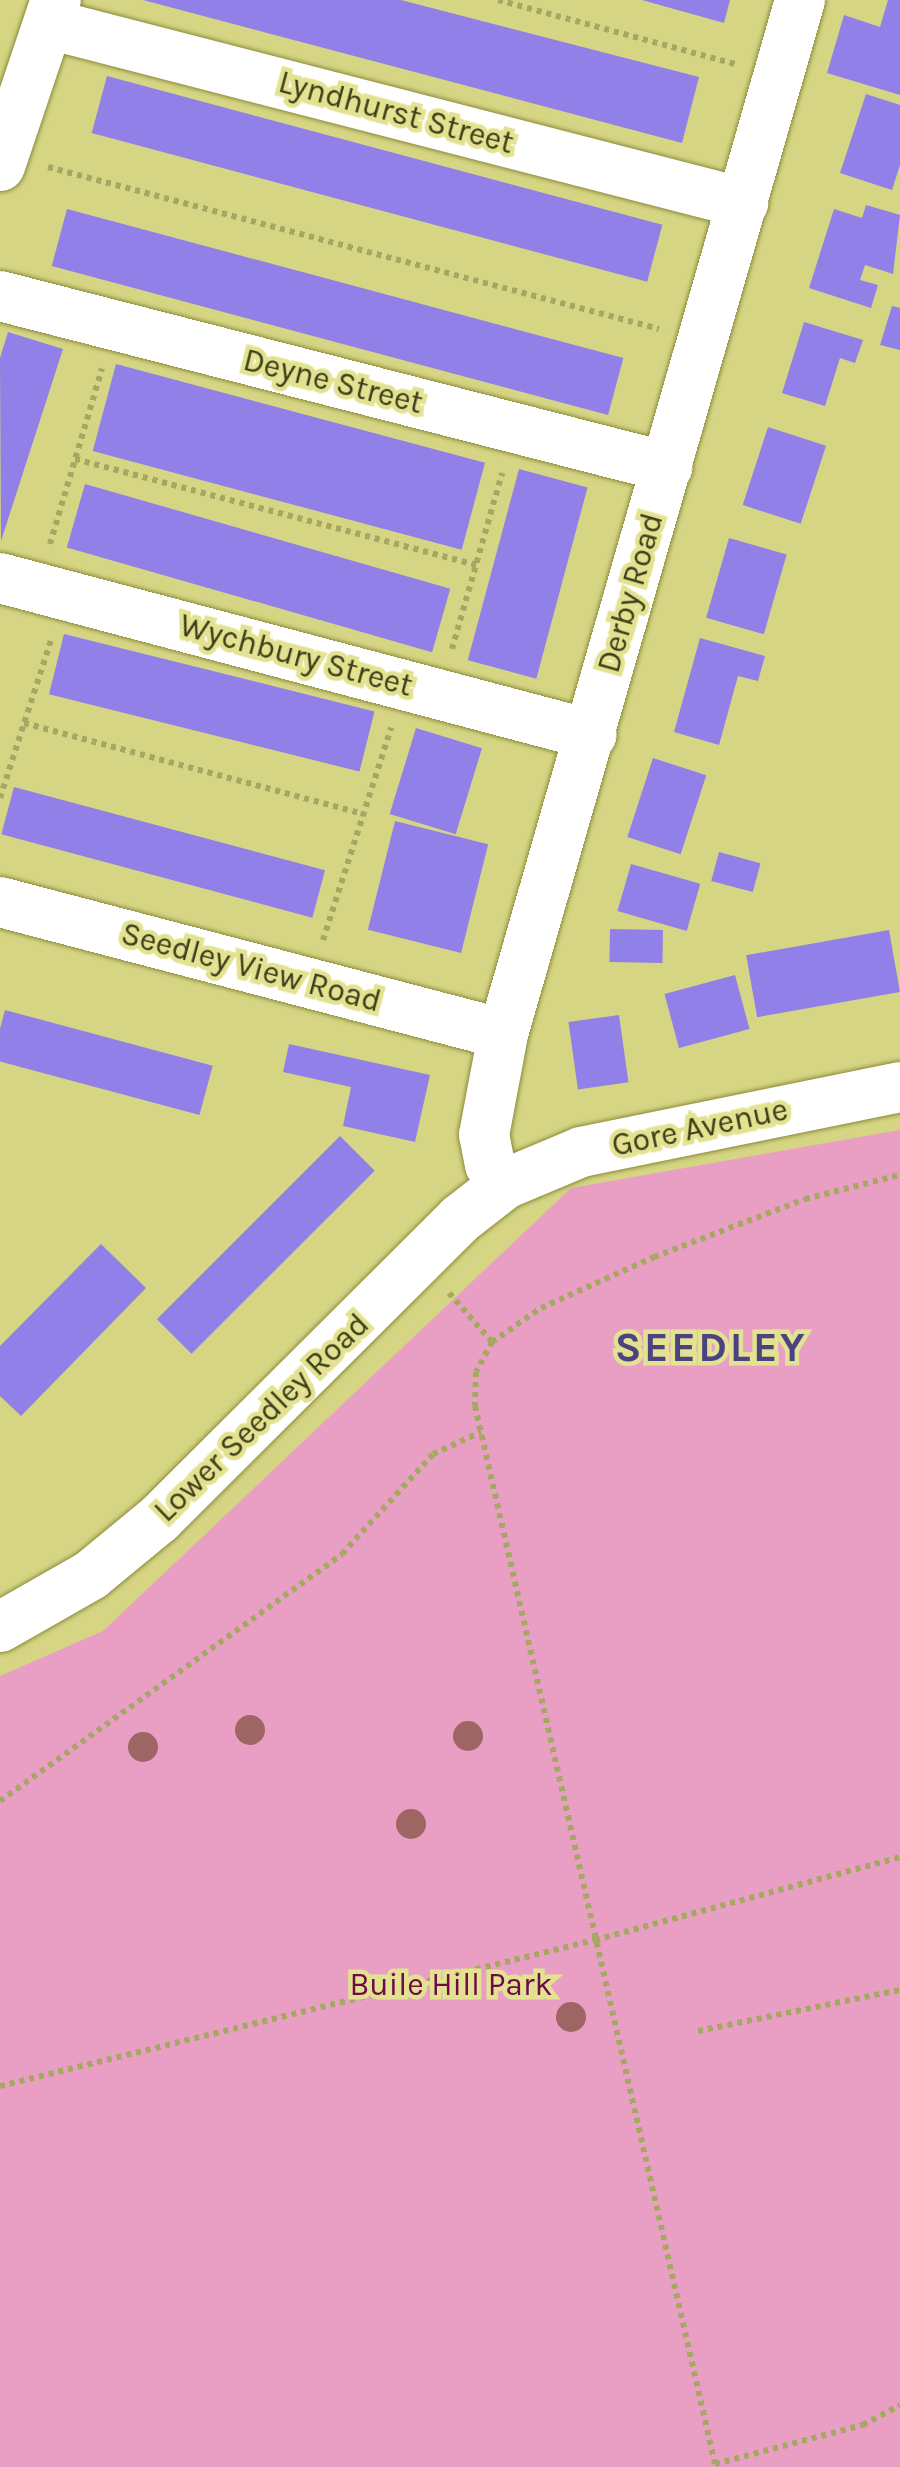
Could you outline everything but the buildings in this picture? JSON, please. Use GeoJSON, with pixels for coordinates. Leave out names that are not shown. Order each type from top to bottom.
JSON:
{"type":"FeatureCollection","features":[{"type":"Feature","properties":{"kind":"street","name":"Derby Road"},"geometry":{"type":"LineString","coordinates":[[504,1184],[490,1164],[484,1135],[503,1034],[800,0]]}},
{"type":"Feature","properties":{"kind":"street"},"geometry":{"type":"LineString","coordinates":[[2,161],[52,12]]}},
{"type":"Feature","properties":{"kind":"street","name":"Lyndhurst Street"},"geometry":{"type":"LineString","coordinates":[[52,12],[743,203]]}},
{"type":"Feature","properties":{"kind":"street","name":"Deyne Street"},"geometry":{"type":"LineString","coordinates":[[0,296],[667,468]]}},
{"type":"Feature","properties":{"kind":"street","name":"Wychbury Street"},"geometry":{"type":"LineString","coordinates":[[0,578],[592,735]]}},
{"type":"Feature","properties":{"kind":"street","name":"Seedley View Road"},"geometry":{"type":"LineString","coordinates":[[0,902],[503,1034]]}},
{"type":"Feature","properties":{"kind":"street","name":"Gore Avenue"},"geometry":{"type":"LineString","coordinates":[[504,1184],[580,1152],[900,1087]]}},
{"type":"Feature","properties":{"kind":"street","name":"Lower Seedley Road"},"geometry":{"type":"LineString","coordinates":[[0,1627],[91,1574],[159,1519],[460,1220],[504,1184]]}},
{"type":"Feature","properties":{"kind":"path"},"geometry":{"type":"LineString","coordinates":[[498,0],[781,76]]}},
{"type":"Feature","properties":{"kind":"path"},"geometry":{"type":"LineString","coordinates":[[2,161],[704,340]]}},
{"type":"Feature","properties":{"kind":"path"},"geometry":{"type":"LineString","coordinates":[[51,541],[102,366]]}},
{"type":"Feature","properties":{"kind":"path"},"geometry":{"type":"LineString","coordinates":[[75,459],[476,565]]}},
{"type":"Feature","properties":{"kind":"path"},"geometry":{"type":"LineString","coordinates":[[452,652],[503,468]]}},
{"type":"Feature","properties":{"kind":"path"},"geometry":{"type":"LineString","coordinates":[[0,798],[65,595]]}},
{"type":"Feature","properties":{"kind":"path"},"geometry":{"type":"LineString","coordinates":[[308,983],[404,685]]}},
{"type":"Feature","properties":{"kind":"path"},"geometry":{"type":"LineString","coordinates":[[24,723],[364,814]]}},
{"type":"Feature","properties":{"kind":"path"},"geometry":{"type":"LineString","coordinates":[[715,2465],[482,1432],[476,1372],[492,1342],[541,1308],[654,1256],[805,1198],[900,1176]]}},
{"type":"Feature","properties":{"kind":"path"},"geometry":{"type":"LineString","coordinates":[[454,1299],[492,1342]]}},
{"type":"Feature","properties":{"kind":"path"},"geometry":{"type":"LineString","coordinates":[[0,1801],[342,1554],[434,1454],[482,1432]]}},
{"type":"Feature","properties":{"kind":"path"},"geometry":{"type":"LineString","coordinates":[[0,2086],[595,1940],[900,1856]]}},
{"type":"Feature","properties":{"kind":"path"},"geometry":{"type":"LineString","coordinates":[[698,2031],[900,1990]]}},
{"type":"Feature","properties":{"kind":"path"},"geometry":{"type":"LineString","coordinates":[[701,2467],[863,2425],[900,2405]]}},
{"type":"Feature","properties":{"kind":"green space","name":"Buile Hill Park"},"geometry":{"type":"Polygon","coordinates":[[[900,1130],[900,2467],[0,2467],[0,1676],[103,1631],[571,1188],[900,1130]]]}},
{"type":"Feature","properties":{"kind":"district","name":"SEEDLEY"},"geometry":{"type":"Point","coordinates":[711,1347]}}]}
